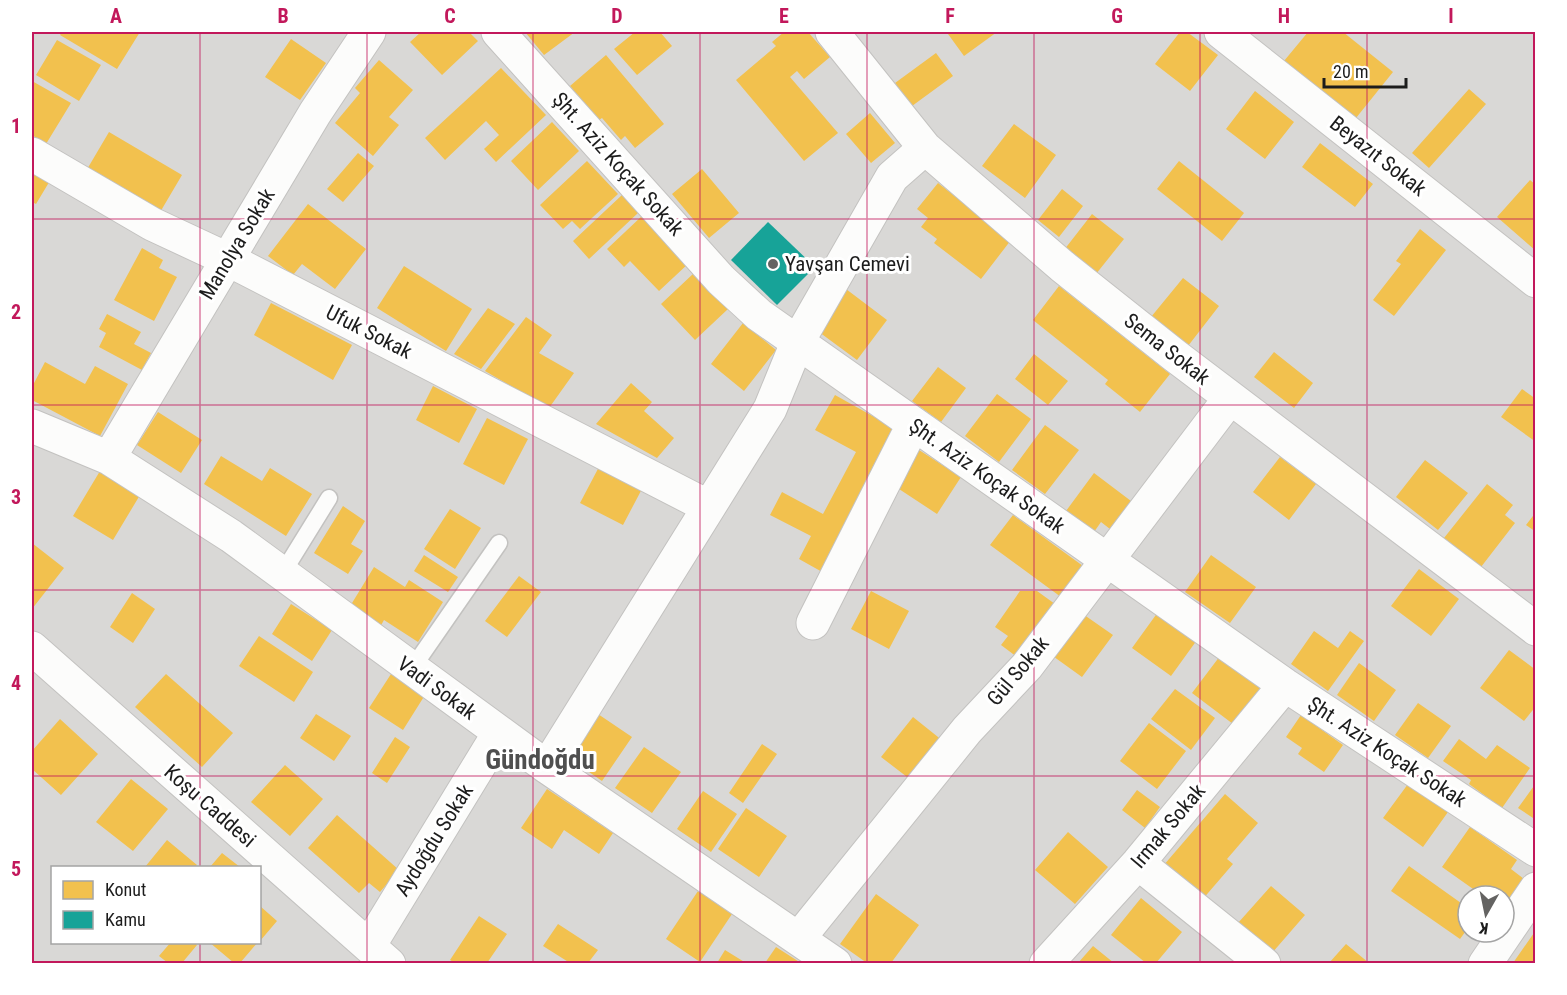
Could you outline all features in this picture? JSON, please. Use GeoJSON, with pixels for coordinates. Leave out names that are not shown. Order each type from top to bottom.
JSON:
{"type":"FeatureCollection","features":[{"type":"Feature","properties":{"kind":"street","name":"Manolya Sokak"},"geometry":{"type":"LineString","coordinates":[[109,458],[315,113],[369,32]]}},
{"type":"Feature","properties":{"kind":"street","name":"Şht. Aziz Koçak Sokak"},"geometry":{"type":"LineString","coordinates":[[498,32],[721,279],[759,315],[1285,685],[1536,850]]}},
{"type":"Feature","properties":{"kind":"street","name":"Sema Sokak"},"geometry":{"type":"LineString","coordinates":[[832,32],[925,148],[1062,266],[1230,398],[1536,629]]}},
{"type":"Feature","properties":{"kind":"street","name":"Beyazıt Sokak"},"geometry":{"type":"LineString","coordinates":[[1221,32],[1536,281]]}},
{"type":"Feature","properties":{"kind":"street"},"geometry":{"type":"LineString","coordinates":[[547,767],[770,410],[797,343],[892,177],[925,148]]}},
{"type":"Feature","properties":{"kind":"street","name":"Ufuk Sokak"},"geometry":{"type":"LineString","coordinates":[[32,154],[152,224],[227,259],[710,507]]}},
{"type":"Feature","properties":{"kind":"street","name":"Gül Sokak"},"geometry":{"type":"LineString","coordinates":[[799,938],[967,730],[1027,666],[1105,559],[1230,398]]}},
{"type":"Feature","properties":{"kind":"street"},"geometry":{"type":"LineString","coordinates":[[813,623],[913,425]]}},
{"type":"Feature","properties":{"kind":"street","name":"Vadi Sokak"},"geometry":{"type":"LineString","coordinates":[[32,426],[109,458],[231,536],[411,670],[547,767],[835,963]]}},
{"type":"Feature","properties":{"kind":"street","name":"Koşu Caddesi"},"geometry":{"type":"LineString","coordinates":[[32,648],[379,955]]}},
{"type":"Feature","properties":{"kind":"street","name":"Irmak Sokak"},"geometry":{"type":"LineString","coordinates":[[1046,963],[1138,862],[1285,685]]}},
{"type":"Feature","properties":{"kind":"street","name":"Aydoğdu Sokak"},"geometry":{"type":"LineString","coordinates":[[379,955],[499,733]]}},
{"type":"Feature","properties":{"kind":"street"},"geometry":{"type":"LineString","coordinates":[[1138,862],[1264,963]]}},
{"type":"Feature","properties":{"kind":"street"},"geometry":{"type":"LineString","coordinates":[[1485,963],[1536,889]]}},
{"type":"Feature","properties":{"kind":"lane"},"geometry":{"type":"LineString","coordinates":[[282,574],[329,498]]}},
{"type":"Feature","properties":{"kind":"lane"},"geometry":{"type":"LineString","coordinates":[[411,670],[499,543]]}},
{"type":"Feature","properties":{"kind":"shaded area"},"geometry":{"type":"Polygon","coordinates":[[[32,32],[1535,32],[1535,963],[32,963],[32,32]]]}},
{"type":"Feature","properties":{"kind":"building: Konut"},"geometry":{"type":"Polygon","coordinates":[[[62,32],[140,32],[117,69],[60,35],[62,32]]]}},
{"type":"Feature","properties":{"kind":"building: Konut"},"geometry":{"type":"Polygon","coordinates":[[[421,32],[469,32],[478,41],[442,75],[410,42],[421,32]]]}},
{"type":"Feature","properties":{"kind":"building: Konut"},"geometry":{"type":"Polygon","coordinates":[[[525,32],[575,32],[544,55],[525,32]]]}},
{"type":"Feature","properties":{"kind":"building: Konut"},"geometry":{"type":"Polygon","coordinates":[[[635,32],[660,32],[672,46],[637,75],[614,49],[635,32]]]}},
{"type":"Feature","properties":{"kind":"building: Konut"},"geometry":{"type":"Polygon","coordinates":[[[784,32],[808,32],[830,57],[804,79],[797,71],[790,77],[838,133],[804,161],[736,80],[776,46],[772,42],[784,32]]]}},
{"type":"Feature","properties":{"kind":"building: Konut"},"geometry":{"type":"Polygon","coordinates":[[[952,32],[997,32],[964,56],[948,34],[952,32]]]}},
{"type":"Feature","properties":{"kind":"building: Konut"},"geometry":{"type":"Polygon","coordinates":[[[1180,32],[1187,32],[1218,55],[1190,91],[1155,64],[1180,32]]]}},
{"type":"Feature","properties":{"kind":"building: Konut"},"geometry":{"type":"Polygon","coordinates":[[[1308,32],[1343,32],[1393,72],[1356,118],[1284,61],[1308,32]]]}},
{"type":"Feature","properties":{"kind":"building: Konut"},"geometry":{"type":"Polygon","coordinates":[[[291,39],[326,63],[300,100],[265,77],[291,39]]]}},
{"type":"Feature","properties":{"kind":"building: Konut"},"geometry":{"type":"Polygon","coordinates":[[[57,40],[101,65],[79,101],[36,75],[57,40]]]}},
{"type":"Feature","properties":{"kind":"building: Konut"},"geometry":{"type":"Polygon","coordinates":[[[936,53],[953,76],[912,106],[895,83],[936,53]]]}},
{"type":"Feature","properties":{"kind":"building: Konut"},"geometry":{"type":"Polygon","coordinates":[[[606,55],[664,124],[635,148],[625,136],[621,140],[602,118],[599,120],[570,86],[606,55]]]}},
{"type":"Feature","properties":{"kind":"building: Konut"},"geometry":{"type":"Polygon","coordinates":[[[379,60],[413,90],[389,117],[399,125],[373,156],[335,123],[360,93],[355,88],[379,60]]]}},
{"type":"Feature","properties":{"kind":"building: Konut"},"geometry":{"type":"Polygon","coordinates":[[[501,68],[546,115],[496,162],[484,149],[499,135],[486,121],[445,160],[425,138],[501,68]]]}},
{"type":"Feature","properties":{"kind":"building: Konut"},"geometry":{"type":"Polygon","coordinates":[[[32,81],[71,103],[46,144],[32,135],[32,81]]]}},
{"type":"Feature","properties":{"kind":"building: Konut"},"geometry":{"type":"Polygon","coordinates":[[[1469,89],[1486,104],[1429,168],[1412,153],[1469,89]]]}},
{"type":"Feature","properties":{"kind":"building: Konut"},"geometry":{"type":"Polygon","coordinates":[[[1255,91],[1294,122],[1265,159],[1226,129],[1255,91]]]}},
{"type":"Feature","properties":{"kind":"building: Konut"},"geometry":{"type":"Polygon","coordinates":[[[870,113],[895,143],[871,163],[846,134],[870,113]]]}},
{"type":"Feature","properties":{"kind":"building: Konut"},"geometry":{"type":"Polygon","coordinates":[[[552,122],[579,151],[538,190],[511,161],[552,122]]]}},
{"type":"Feature","properties":{"kind":"building: Konut"},"geometry":{"type":"Polygon","coordinates":[[[1014,124],[1056,155],[1025,198],[982,166],[1014,124]]]}},
{"type":"Feature","properties":{"kind":"building: Konut"},"geometry":{"type":"Polygon","coordinates":[[[109,132],[182,175],[159,214],[86,171],[109,132]]]}},
{"type":"Feature","properties":{"kind":"building: Konut"},"geometry":{"type":"Polygon","coordinates":[[[1320,143],[1373,184],[1355,207],[1302,167],[1320,143]]]}},
{"type":"Feature","properties":{"kind":"building: Konut"},"geometry":{"type":"Polygon","coordinates":[[[358,153],[374,166],[343,202],[327,189],[358,153]]]}},
{"type":"Feature","properties":{"kind":"building: Konut"},"geometry":{"type":"Polygon","coordinates":[[[587,161],[618,194],[580,229],[572,221],[563,229],[540,205],[587,161]]]}},
{"type":"Feature","properties":{"kind":"building: Konut"},"geometry":{"type":"Polygon","coordinates":[[[1179,161],[1244,213],[1222,241],[1157,189],[1179,161]]]}},
{"type":"Feature","properties":{"kind":"building: Konut"},"geometry":{"type":"Polygon","coordinates":[[[32,167],[51,179],[36,204],[32,202],[32,167]]]}},
{"type":"Feature","properties":{"kind":"building: Konut"},"geometry":{"type":"Polygon","coordinates":[[[702,169],[739,213],[709,238],[672,194],[702,169]]]}},
{"type":"Feature","properties":{"kind":"building: Konut"},"geometry":{"type":"Polygon","coordinates":[[[1530,180],[1536,185],[1536,251],[1497,217],[1530,180]]]}},
{"type":"Feature","properties":{"kind":"building: Konut"},"geometry":{"type":"Polygon","coordinates":[[[938,183],[1011,240],[981,279],[934,243],[937,239],[921,227],[928,218],[917,209],[938,183]]]}},
{"type":"Feature","properties":{"kind":"building: Konut"},"geometry":{"type":"Polygon","coordinates":[[[1062,189],[1083,206],[1059,237],[1038,220],[1062,189]]]}},
{"type":"Feature","properties":{"kind":"building: Konut"},"geometry":{"type":"Polygon","coordinates":[[[622,195],[638,213],[589,259],[573,241],[622,195]]]}},
{"type":"Feature","properties":{"kind":"building: Konut"},"geometry":{"type":"Polygon","coordinates":[[[308,204],[366,249],[335,289],[302,264],[293,275],[268,256],[308,204]]]}},
{"type":"Feature","properties":{"kind":"building: Konut"},"geometry":{"type":"Polygon","coordinates":[[[1092,214],[1124,239],[1096,274],[1064,250],[1092,214]]]}},
{"type":"Feature","properties":{"kind":"building: Konut"},"geometry":{"type":"Polygon","coordinates":[[[643,215],[689,263],[659,291],[630,261],[624,267],[607,249],[643,215]]]}},
{"type":"Feature","properties":{"kind":"building: Konut"},"geometry":{"type":"Polygon","coordinates":[[[1420,229],[1446,250],[1394,316],[1373,300],[1401,264],[1396,261],[1420,229]]]}},
{"type":"Feature","properties":{"kind":"building: Konut"},"geometry":{"type":"Polygon","coordinates":[[[142,248],[163,260],[159,268],[177,277],[154,321],[114,300],[142,248]]]}},
{"type":"Feature","properties":{"kind":"building: Konut"},"geometry":{"type":"Polygon","coordinates":[[[404,266],[472,309],[446,351],[377,308],[404,266]]]}},
{"type":"Feature","properties":{"kind":"building: Konut"},"geometry":{"type":"Polygon","coordinates":[[[694,273],[728,309],[695,340],[661,304],[694,273]]]}},
{"type":"Feature","properties":{"kind":"building: Konut"},"geometry":{"type":"Polygon","coordinates":[[[1183,278],[1219,306],[1188,346],[1151,317],[1183,278]]]}},
{"type":"Feature","properties":{"kind":"building: Konut"},"geometry":{"type":"Polygon","coordinates":[[[1059,286],[1170,374],[1140,412],[1105,384],[1108,380],[1033,320],[1059,286]]]}},
{"type":"Feature","properties":{"kind":"building: Konut"},"geometry":{"type":"Polygon","coordinates":[[[846,289],[887,320],[857,360],[819,332],[846,289]]]}},
{"type":"Feature","properties":{"kind":"building: Konut"},"geometry":{"type":"Polygon","coordinates":[[[271,303],[352,345],[333,380],[254,335],[271,303]]]}},
{"type":"Feature","properties":{"kind":"building: Konut"},"geometry":{"type":"Polygon","coordinates":[[[488,308],[515,324],[481,369],[454,354],[488,308]]]}},
{"type":"Feature","properties":{"kind":"building: Konut"},"geometry":{"type":"Polygon","coordinates":[[[107,314],[141,332],[134,344],[151,353],[142,370],[99,347],[106,333],[99,329],[107,314]]]}},
{"type":"Feature","properties":{"kind":"building: Konut"},"geometry":{"type":"Polygon","coordinates":[[[526,317],[552,335],[539,353],[574,373],[549,408],[485,371],[526,317]]]}},
{"type":"Feature","properties":{"kind":"building: Konut"},"geometry":{"type":"Polygon","coordinates":[[[743,323],[776,350],[744,391],[711,364],[743,323]]]}},
{"type":"Feature","properties":{"kind":"building: Konut"},"geometry":{"type":"Polygon","coordinates":[[[1274,352],[1313,383],[1294,408],[1254,377],[1274,352]]]}},
{"type":"Feature","properties":{"kind":"building: Konut"},"geometry":{"type":"Polygon","coordinates":[[[1034,354],[1068,381],[1048,405],[1015,379],[1034,354]]]}},
{"type":"Feature","properties":{"kind":"building: Konut"},"geometry":{"type":"Polygon","coordinates":[[[45,362],[85,384],[95,366],[128,384],[100,436],[32,400],[32,387],[45,362]]]}},
{"type":"Feature","properties":{"kind":"building: Konut"},"geometry":{"type":"Polygon","coordinates":[[[938,367],[966,388],[941,422],[912,401],[938,367]]]}},
{"type":"Feature","properties":{"kind":"building: Konut"},"geometry":{"type":"Polygon","coordinates":[[[631,383],[652,402],[644,411],[674,438],[657,458],[596,424],[631,383]]]}},
{"type":"Feature","properties":{"kind":"building: Konut"},"geometry":{"type":"Polygon","coordinates":[[[433,386],[477,409],[459,443],[416,420],[433,386]]]}},
{"type":"Feature","properties":{"kind":"building: Konut"},"geometry":{"type":"Polygon","coordinates":[[[1522,389],[1536,399],[1536,442],[1501,417],[1522,389]]]}},
{"type":"Feature","properties":{"kind":"building: Konut"},"geometry":{"type":"Polygon","coordinates":[[[997,394],[1031,419],[999,462],[965,436],[997,394]]]}},
{"type":"Feature","properties":{"kind":"building: Konut"},"geometry":{"type":"Polygon","coordinates":[[[835,395],[894,428],[872,468],[878,472],[824,573],[799,559],[811,536],[770,515],[782,492],[823,514],[856,452],[815,430],[835,395]]]}},
{"type":"Feature","properties":{"kind":"building: Konut"},"geometry":{"type":"Polygon","coordinates":[[[158,412],[202,440],[181,473],[137,445],[158,412]]]}},
{"type":"Feature","properties":{"kind":"building: Konut"},"geometry":{"type":"Polygon","coordinates":[[[487,418],[528,439],[504,485],[463,464],[487,418]]]}},
{"type":"Feature","properties":{"kind":"building: Konut"},"geometry":{"type":"Polygon","coordinates":[[[1045,425],[1079,450],[1045,494],[1012,470],[1045,425]]]}},
{"type":"Feature","properties":{"kind":"building: Konut"},"geometry":{"type":"Polygon","coordinates":[[[919,450],[961,477],[937,514],[899,489],[919,450]]]}},
{"type":"Feature","properties":{"kind":"building: Konut"},"geometry":{"type":"Polygon","coordinates":[[[221,456],[262,481],[270,468],[312,494],[286,536],[204,484],[221,456]]]}},
{"type":"Feature","properties":{"kind":"building: Konut"},"geometry":{"type":"Polygon","coordinates":[[[1280,457],[1316,484],[1289,520],[1253,492],[1280,457]]]}},
{"type":"Feature","properties":{"kind":"building: Konut"},"geometry":{"type":"Polygon","coordinates":[[[1425,460],[1468,493],[1438,530],[1396,497],[1425,460]]]}},
{"type":"Feature","properties":{"kind":"building: Konut"},"geometry":{"type":"Polygon","coordinates":[[[600,465],[643,487],[623,525],[580,503],[600,465]]]}},
{"type":"Feature","properties":{"kind":"building: Konut"},"geometry":{"type":"Polygon","coordinates":[[[100,471],[140,495],[113,540],[73,516],[100,471]]]}},
{"type":"Feature","properties":{"kind":"building: Konut"},"geometry":{"type":"Polygon","coordinates":[[[1094,473],[1131,501],[1110,529],[1101,522],[1094,532],[1066,511],[1094,473]]]}},
{"type":"Feature","properties":{"kind":"building: Konut"},"geometry":{"type":"Polygon","coordinates":[[[1487,484],[1513,505],[1505,515],[1515,523],[1481,567],[1444,538],[1487,484]]]}},
{"type":"Feature","properties":{"kind":"building: Konut"},"geometry":{"type":"Polygon","coordinates":[[[343,506],[365,521],[351,544],[363,551],[348,574],[314,553],[343,506]]]}},
{"type":"Feature","properties":{"kind":"building: Konut"},"geometry":{"type":"Polygon","coordinates":[[[450,509],[481,528],[455,569],[424,549],[450,509]]]}},
{"type":"Feature","properties":{"kind":"building: Konut"},"geometry":{"type":"Polygon","coordinates":[[[1536,512],[1536,532],[1526,525],[1536,512]]]}},
{"type":"Feature","properties":{"kind":"building: Konut"},"geometry":{"type":"Polygon","coordinates":[[[1013,515],[1083,566],[1061,597],[990,545],[1013,515]]]}},
{"type":"Feature","properties":{"kind":"building: Konut"},"geometry":{"type":"Polygon","coordinates":[[[32,543],[64,568],[32,609],[32,543]]]}},
{"type":"Feature","properties":{"kind":"building: Konut"},"geometry":{"type":"Polygon","coordinates":[[[424,555],[458,577],[448,592],[414,571],[424,555]]]}},
{"type":"Feature","properties":{"kind":"building: Konut"},"geometry":{"type":"Polygon","coordinates":[[[1211,555],[1256,587],[1230,623],[1185,592],[1211,555]]]}},
{"type":"Feature","properties":{"kind":"building: Konut"},"geometry":{"type":"Polygon","coordinates":[[[374,567],[405,587],[409,580],[443,602],[418,642],[384,620],[380,627],[349,608],[374,567]]]}},
{"type":"Feature","properties":{"kind":"building: Konut"},"geometry":{"type":"Polygon","coordinates":[[[1419,569],[1459,599],[1431,636],[1391,606],[1419,569]]]}},
{"type":"Feature","properties":{"kind":"building: Konut"},"geometry":{"type":"Polygon","coordinates":[[[519,576],[541,592],[507,637],[485,621],[519,576]]]}},
{"type":"Feature","properties":{"kind":"building: Konut"},"geometry":{"type":"Polygon","coordinates":[[[871,591],[909,611],[889,649],[851,629],[871,591]]]}},
{"type":"Feature","properties":{"kind":"building: Konut"},"geometry":{"type":"Polygon","coordinates":[[[1020,591],[1037,591],[1055,604],[1017,657],[1001,645],[1008,636],[995,627],[1020,591]]]}},
{"type":"Feature","properties":{"kind":"building: Konut"},"geometry":{"type":"Polygon","coordinates":[[[132,593],[155,609],[133,643],[110,627],[132,593]]]}},
{"type":"Feature","properties":{"kind":"building: Konut"},"geometry":{"type":"Polygon","coordinates":[[[291,604],[332,630],[312,661],[272,634],[291,604]]]}},
{"type":"Feature","properties":{"kind":"building: Konut"},"geometry":{"type":"Polygon","coordinates":[[[1080,612],[1113,635],[1082,677],[1050,654],[1080,612]]]}},
{"type":"Feature","properties":{"kind":"building: Konut"},"geometry":{"type":"Polygon","coordinates":[[[1158,612],[1197,640],[1171,676],[1132,648],[1158,612]]]}},
{"type":"Feature","properties":{"kind":"building: Konut"},"geometry":{"type":"Polygon","coordinates":[[[1314,631],[1338,648],[1350,631],[1364,641],[1328,691],[1291,664],[1314,631]]]}},
{"type":"Feature","properties":{"kind":"building: Konut"},"geometry":{"type":"Polygon","coordinates":[[[259,636],[313,672],[294,702],[239,666],[259,636]]]}},
{"type":"Feature","properties":{"kind":"building: Konut"},"geometry":{"type":"Polygon","coordinates":[[[1509,650],[1536,670],[1536,706],[1524,721],[1480,688],[1509,650]]]}},
{"type":"Feature","properties":{"kind":"building: Konut"},"geometry":{"type":"Polygon","coordinates":[[[1220,656],[1261,687],[1233,724],[1192,693],[1220,656]]]}},
{"type":"Feature","properties":{"kind":"building: Konut"},"geometry":{"type":"Polygon","coordinates":[[[1359,663],[1396,690],[1374,721],[1337,695],[1359,663]]]}},
{"type":"Feature","properties":{"kind":"building: Konut"},"geometry":{"type":"Polygon","coordinates":[[[166,674],[233,733],[202,767],[135,707],[166,674]]]}},
{"type":"Feature","properties":{"kind":"building: Konut"},"geometry":{"type":"Polygon","coordinates":[[[391,674],[425,695],[403,730],[369,708],[391,674]]]}},
{"type":"Feature","properties":{"kind":"building: Konut"},"geometry":{"type":"Polygon","coordinates":[[[1175,689],[1215,718],[1191,750],[1151,719],[1175,689]]]}},
{"type":"Feature","properties":{"kind":"building: Konut"},"geometry":{"type":"Polygon","coordinates":[[[1418,703],[1451,726],[1428,758],[1395,735],[1418,703]]]}},
{"type":"Feature","properties":{"kind":"building: Konut"},"geometry":{"type":"Polygon","coordinates":[[[316,714],[351,736],[334,761],[300,738],[316,714]]]}},
{"type":"Feature","properties":{"kind":"building: Konut"},"geometry":{"type":"Polygon","coordinates":[[[598,714],[632,737],[602,781],[569,758],[598,714]]]}},
{"type":"Feature","properties":{"kind":"building: Konut"},"geometry":{"type":"Polygon","coordinates":[[[1301,715],[1343,745],[1324,772],[1298,754],[1302,748],[1286,737],[1301,715]]]}},
{"type":"Feature","properties":{"kind":"building: Konut"},"geometry":{"type":"Polygon","coordinates":[[[913,717],[943,741],[911,780],[881,757],[913,717]]]}},
{"type":"Feature","properties":{"kind":"building: Konut"},"geometry":{"type":"Polygon","coordinates":[[[60,719],[98,754],[61,795],[32,769],[32,751],[60,719]]]}},
{"type":"Feature","properties":{"kind":"building: Konut"},"geometry":{"type":"Polygon","coordinates":[[[1149,723],[1186,751],[1157,789],[1120,761],[1149,723]]]}},
{"type":"Feature","properties":{"kind":"building: Konut"},"geometry":{"type":"Polygon","coordinates":[[[395,737],[410,747],[387,783],[372,773],[395,737]]]}},
{"type":"Feature","properties":{"kind":"building: Konut"},"geometry":{"type":"Polygon","coordinates":[[[1459,739],[1486,759],[1497,745],[1530,768],[1502,808],[1469,784],[1471,780],[1443,761],[1459,739]]]}},
{"type":"Feature","properties":{"kind":"building: Konut"},"geometry":{"type":"Polygon","coordinates":[[[762,744],[777,754],[743,803],[729,793],[762,744]]]}},
{"type":"Feature","properties":{"kind":"building: Konut"},"geometry":{"type":"Polygon","coordinates":[[[644,747],[681,772],[652,813],[615,788],[644,747]]]}},
{"type":"Feature","properties":{"kind":"building: Konut"},"geometry":{"type":"Polygon","coordinates":[[[285,765],[323,799],[290,836],[251,802],[285,765]]]}},
{"type":"Feature","properties":{"kind":"building: Konut"},"geometry":{"type":"Polygon","coordinates":[[[131,779],[168,809],[133,851],[96,822],[131,779]]]}},
{"type":"Feature","properties":{"kind":"building: Konut"},"geometry":{"type":"Polygon","coordinates":[[[1536,783],[1536,820],[1518,808],[1536,783]]]}},
{"type":"Feature","properties":{"kind":"building: Konut"},"geometry":{"type":"Polygon","coordinates":[[[1408,784],[1448,812],[1423,847],[1383,818],[1408,784]]]}},
{"type":"Feature","properties":{"kind":"building: Konut"},"geometry":{"type":"Polygon","coordinates":[[[547,789],[613,833],[599,854],[564,830],[552,849],[521,828],[547,789]]]}},
{"type":"Feature","properties":{"kind":"building: Konut"},"geometry":{"type":"Polygon","coordinates":[[[1137,790],[1160,807],[1145,828],[1122,810],[1137,790]]]}},
{"type":"Feature","properties":{"kind":"building: Konut"},"geometry":{"type":"Polygon","coordinates":[[[703,791],[737,814],[711,852],[677,829],[703,791]]]}},
{"type":"Feature","properties":{"kind":"building: Konut"},"geometry":{"type":"Polygon","coordinates":[[[1225,794],[1258,823],[1227,859],[1233,864],[1202,900],[1163,866],[1225,794]]]}},
{"type":"Feature","properties":{"kind":"building: Konut"},"geometry":{"type":"Polygon","coordinates":[[[746,808],[787,836],[759,877],[718,849],[746,808]]]}},
{"type":"Feature","properties":{"kind":"building: Konut"},"geometry":{"type":"Polygon","coordinates":[[[337,815],[399,870],[380,892],[369,883],[359,893],[308,848],[337,815]]]}},
{"type":"Feature","properties":{"kind":"building: Konut"},"geometry":{"type":"Polygon","coordinates":[[[1470,827],[1517,860],[1511,869],[1524,879],[1516,890],[1516,884],[1466,884],[1442,867],[1470,827]]]}},
{"type":"Feature","properties":{"kind":"building: Konut"},"geometry":{"type":"Polygon","coordinates":[[[1068,832],[1108,867],[1075,904],[1035,870],[1068,832]]]}},
{"type":"Feature","properties":{"kind":"building: Konut"},"geometry":{"type":"Polygon","coordinates":[[[167,840],[197,865],[196,866],[146,866],[167,840]]]}},
{"type":"Feature","properties":{"kind":"building: Konut"},"geometry":{"type":"Polygon","coordinates":[[[222,853],[239,866],[211,866],[222,853]]]}},
{"type":"Feature","properties":{"kind":"building: Konut"},"geometry":{"type":"Polygon","coordinates":[[[1409,866],[1456,899],[1456,936],[1391,891],[1409,866]]]}},
{"type":"Feature","properties":{"kind":"building: Konut"},"geometry":{"type":"Polygon","coordinates":[[[1271,886],[1305,915],[1272,953],[1238,923],[1271,886]]]}},
{"type":"Feature","properties":{"kind":"building: Konut"},"geometry":{"type":"Polygon","coordinates":[[[700,888],[734,911],[700,962],[666,939],[700,888]]]}},
{"type":"Feature","properties":{"kind":"building: Konut"},"geometry":{"type":"Polygon","coordinates":[[[876,894],[919,925],[891,963],[867,963],[840,944],[876,894]]]}},
{"type":"Feature","properties":{"kind":"building: Konut"},"geometry":{"type":"Polygon","coordinates":[[[1141,898],[1182,932],[1156,963],[1146,963],[1111,935],[1141,898]]]}},
{"type":"Feature","properties":{"kind":"building: Konut"},"geometry":{"type":"Polygon","coordinates":[[[261,907],[277,921],[261,940],[261,907]]]}},
{"type":"Feature","properties":{"kind":"building: Konut"},"geometry":{"type":"Polygon","coordinates":[[[479,916],[507,934],[487,963],[455,963],[450,960],[479,916]]]}},
{"type":"Feature","properties":{"kind":"building: Konut"},"geometry":{"type":"Polygon","coordinates":[[[558,924],[598,950],[588,963],[570,963],[543,946],[558,924]]]}},
{"type":"Feature","properties":{"kind":"building: Konut"},"geometry":{"type":"Polygon","coordinates":[[[1536,930],[1536,963],[1513,963],[1536,930]]]}},
{"type":"Feature","properties":{"kind":"building: Konut"},"geometry":{"type":"Polygon","coordinates":[[[169,944],[197,945],[182,963],[168,963],[159,956],[169,944]]]}},
{"type":"Feature","properties":{"kind":"building: Konut"},"geometry":{"type":"Polygon","coordinates":[[[211,944],[256,944],[240,963],[234,963],[211,944]]]}},
{"type":"Feature","properties":{"kind":"building: Konut"},"geometry":{"type":"Polygon","coordinates":[[[1346,944],[1369,963],[1329,963],[1346,944]]]}},
{"type":"Feature","properties":{"kind":"building: Konut"},"geometry":{"type":"Polygon","coordinates":[[[1093,946],[1114,963],[1078,963],[1093,946]]]}},
{"type":"Feature","properties":{"kind":"building: Konut"},"geometry":{"type":"Polygon","coordinates":[[[776,947],[801,963],[765,963],[776,947]]]}},
{"type":"Feature","properties":{"kind":"building: Konut"},"geometry":{"type":"Polygon","coordinates":[[[725,950],[746,963],[717,963],[725,950]]]}},
{"type":"Feature","properties":{"kind":"building: Kamu","name":"Yavşan Cemevi"},"geometry":{"type":"Polygon","coordinates":[[[768,222],[815,267],[777,305],[731,260],[768,222]]]}},
{"type":"Feature","properties":{"kind":"place","name":"Yavşan Cemevi"},"geometry":{"type":"Point","coordinates":[773,264]}},
{"type":"Feature","properties":{"kind":"district","name":"Gündoğdu"},"geometry":{"type":"Point","coordinates":[540,760]}}]}
